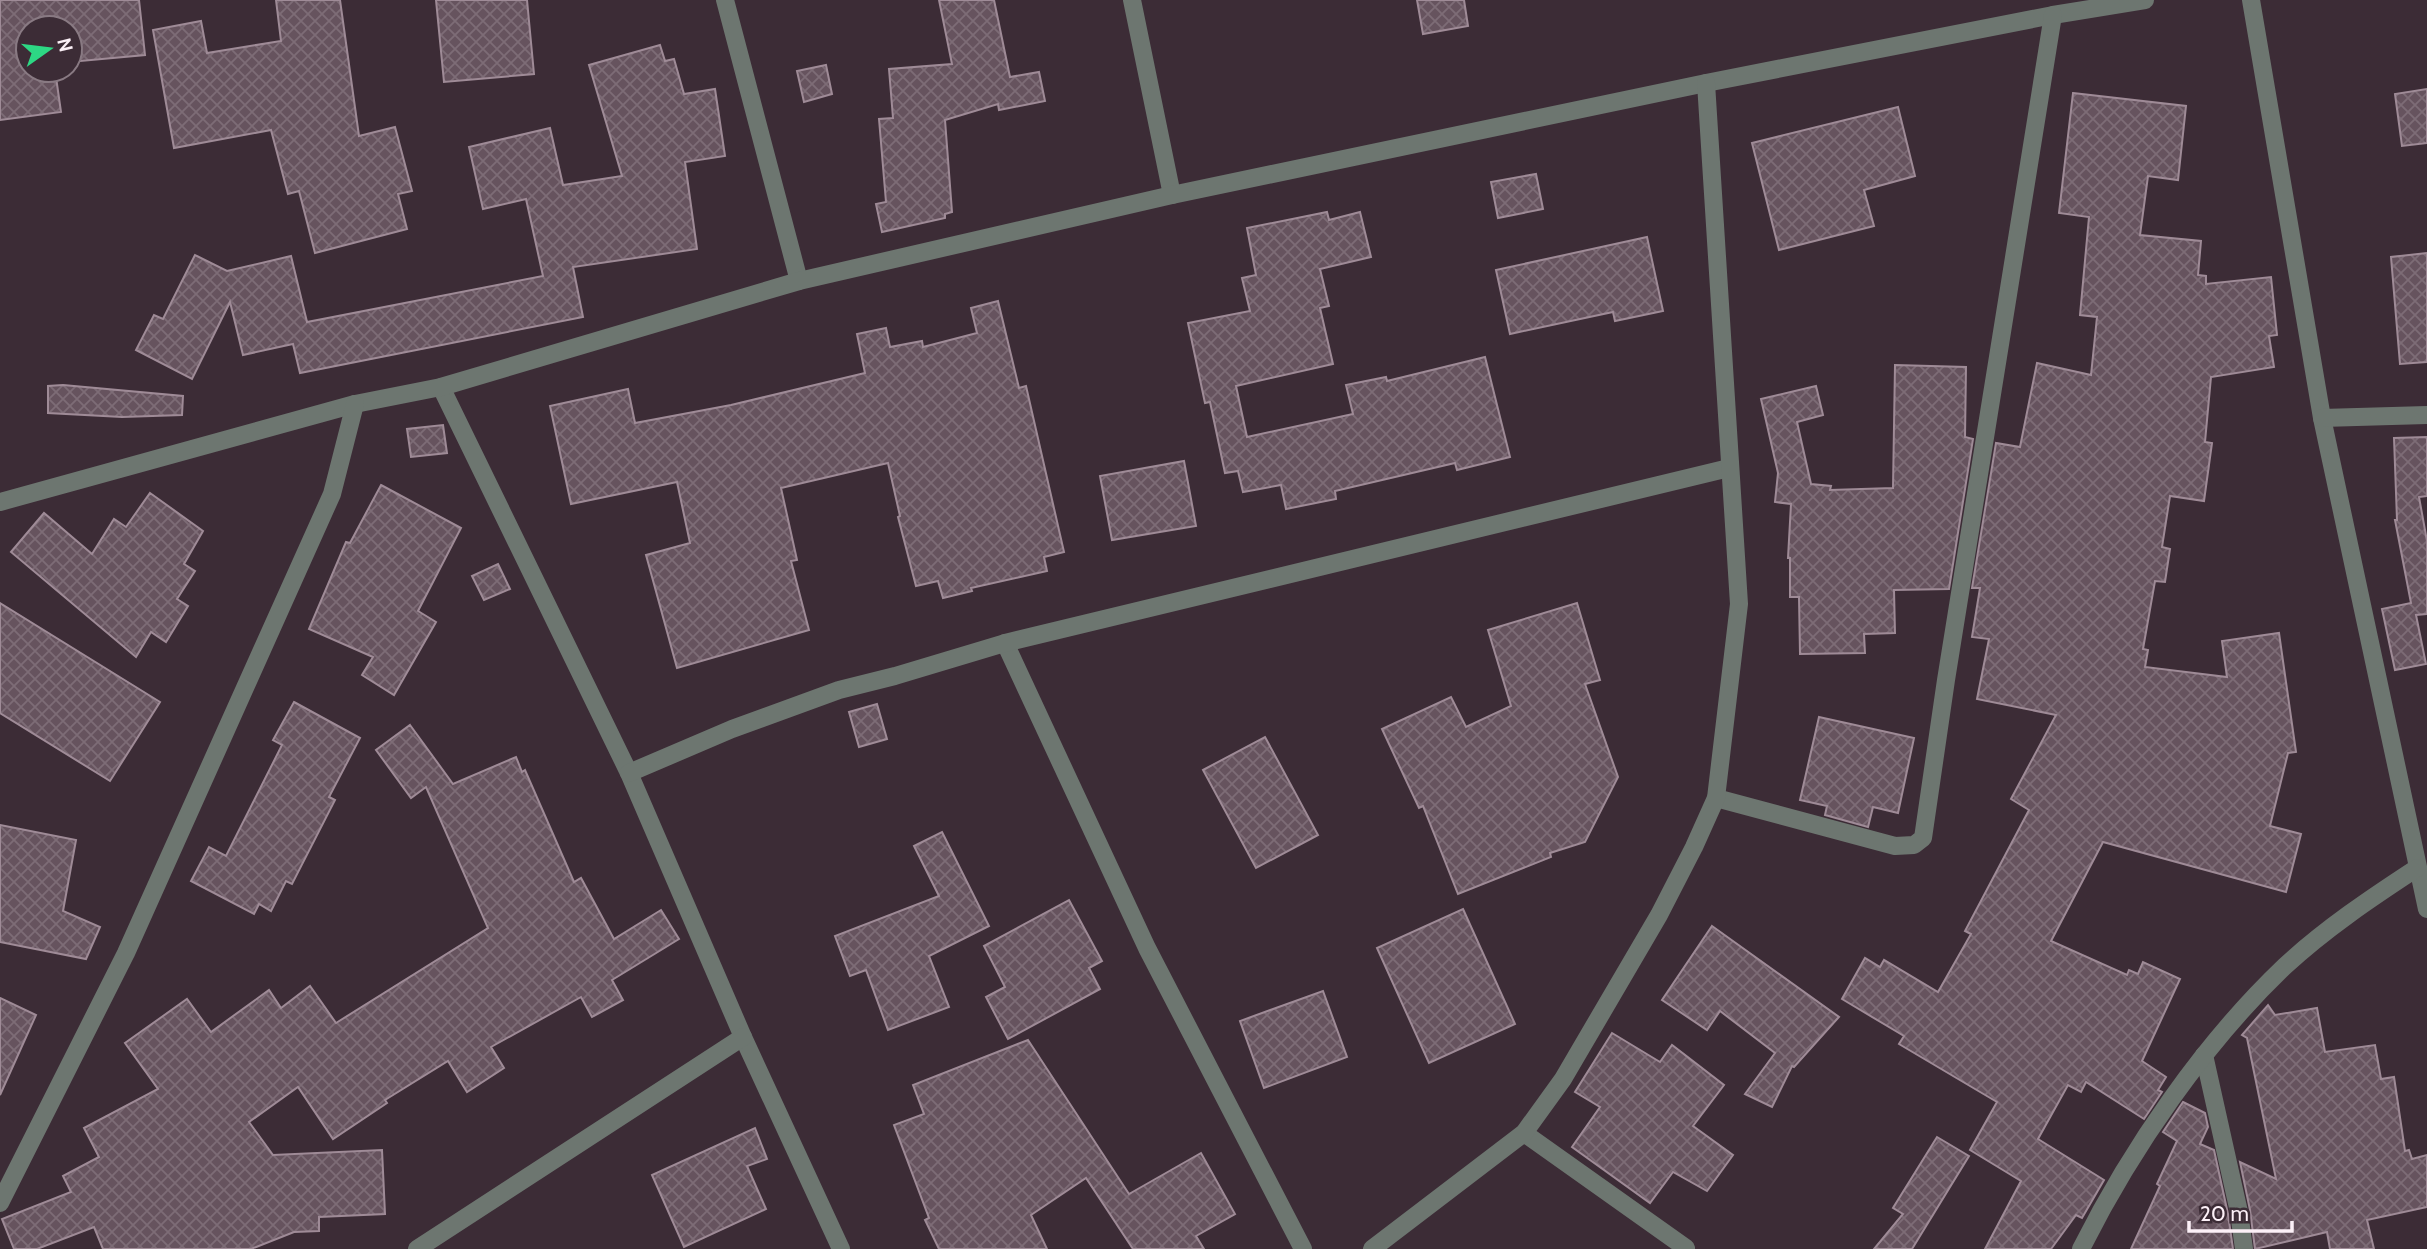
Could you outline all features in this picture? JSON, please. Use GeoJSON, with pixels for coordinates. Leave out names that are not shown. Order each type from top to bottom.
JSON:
{"type":"FeatureCollection","features":[{"type":"Feature","properties":{"kind":"street"},"geometry":{"type":"LineString","coordinates":[[725,0],[799,281]]}},
{"type":"Feature","properties":{"kind":"street"},"geometry":{"type":"LineString","coordinates":[[1132,0],[1172,195]]}},
{"type":"Feature","properties":{"kind":"street"},"geometry":{"type":"LineString","coordinates":[[0,502],[355,404],[442,387],[799,281],[1172,195],[1706,83],[2053,15],[2145,0]]}},
{"type":"Feature","properties":{"kind":"street"},"geometry":{"type":"LineString","coordinates":[[2251,0],[2322,418],[2427,909]]}},
{"type":"Feature","properties":{"kind":"street"},"geometry":{"type":"LineString","coordinates":[[1716,798],[1895,846],[1914,845],[1923,838],[2053,15]]}},
{"type":"Feature","properties":{"kind":"street"},"geometry":{"type":"LineString","coordinates":[[1373,1249],[1524,1133],[1563,1079],[1658,915],[1695,847],[1716,798],[1739,604],[1706,83]]}},
{"type":"Feature","properties":{"kind":"street"},"geometry":{"type":"LineString","coordinates":[[442,387],[629,773],[743,1037],[841,1249]]}},
{"type":"Feature","properties":{"kind":"street"},"geometry":{"type":"LineString","coordinates":[[0,1203],[126,953],[332,494],[355,404]]}},
{"type":"Feature","properties":{"kind":"street"},"geometry":{"type":"LineString","coordinates":[[2322,418],[2427,415]]}},
{"type":"Feature","properties":{"kind":"street"},"geometry":{"type":"LineString","coordinates":[[629,773],[732,729],[839,690],[1006,643],[1729,468]]}},
{"type":"Feature","properties":{"kind":"street"},"geometry":{"type":"LineString","coordinates":[[1006,643],[1147,948],[1303,1249]]}},
{"type":"Feature","properties":{"kind":"street"},"geometry":{"type":"LineString","coordinates":[[2081,1249],[2123,1171],[2204,1055],[2248,1004],[2287,965],[2354,909],[2417,868]]}},
{"type":"Feature","properties":{"kind":"street"},"geometry":{"type":"LineString","coordinates":[[417,1249],[743,1037]]}},
{"type":"Feature","properties":{"kind":"street"},"geometry":{"type":"LineString","coordinates":[[2204,1055],[2239,1212],[2244,1249]]}},
{"type":"Feature","properties":{"kind":"street"},"geometry":{"type":"LineString","coordinates":[[1524,1133],[1686,1248]]}},
{"type":"Feature","properties":{"kind":"building"},"geometry":{"type":"Polygon","coordinates":[[[0,0],[139,0],[145,55],[84,61],[84,14],[14,14],[14,84],[57,84],[61,112],[0,120],[0,0]]]}},
{"type":"Feature","properties":{"kind":"building"},"geometry":{"type":"Polygon","coordinates":[[[276,0],[340,0],[359,136],[395,127],[412,191],[398,194],[407,229],[315,253],[299,191],[288,194],[271,130],[174,148],[153,30],[201,21],[207,53],[281,41],[276,0]]]}},
{"type":"Feature","properties":{"kind":"building"},"geometry":{"type":"Polygon","coordinates":[[[436,0],[527,0],[534,74],[444,82],[436,0]]]}},
{"type":"Feature","properties":{"kind":"building"},"geometry":{"type":"Polygon","coordinates":[[[939,0],[994,0],[1010,77],[1039,72],[1045,101],[999,110],[998,104],[945,120],[952,212],[945,214],[945,218],[882,232],[876,204],[886,202],[879,119],[893,118],[889,69],[952,64],[939,0]]]}},
{"type":"Feature","properties":{"kind":"building"},"geometry":{"type":"Polygon","coordinates":[[[1417,0],[1464,0],[1468,26],[1423,34],[1417,0]]]}},
{"type":"Feature","properties":{"kind":"building"},"geometry":{"type":"Polygon","coordinates":[[[660,45],[665,61],[674,59],[684,94],[715,89],[725,156],[685,162],[697,249],[573,267],[583,317],[300,373],[293,344],[243,355],[230,302],[192,379],[136,350],[154,315],[163,319],[195,255],[227,271],[291,256],[307,322],[543,276],[526,199],[483,209],[469,147],[550,128],[563,185],[622,176],[589,65],[660,45]]]}},
{"type":"Feature","properties":{"kind":"building"},"geometry":{"type":"Polygon","coordinates":[[[826,65],[832,94],[804,102],[797,71],[826,65]]]}},
{"type":"Feature","properties":{"kind":"building"},"geometry":{"type":"Polygon","coordinates":[[[2427,89],[2427,143],[2402,146],[2395,94],[2427,89]]]}},
{"type":"Feature","properties":{"kind":"building"},"geometry":{"type":"Polygon","coordinates":[[[2073,93],[2186,106],[2178,180],[2148,176],[2140,235],[2201,241],[2198,275],[2206,276],[2206,284],[2271,277],[2277,335],[2269,336],[2274,367],[2211,377],[2205,442],[2212,443],[2204,501],[2170,496],[2162,547],[2170,549],[2165,582],[2155,581],[2143,649],[2148,650],[2145,667],[2227,677],[2222,641],[2279,633],[2296,752],[2288,753],[2270,826],[2301,834],[2286,892],[2103,842],[2051,941],[2127,975],[2129,970],[2138,974],[2143,962],[2180,979],[2142,1061],[2166,1077],[2158,1090],[2162,1092],[2144,1119],[2086,1082],[2081,1092],[2068,1085],[2038,1139],[2104,1180],[2082,1218],[2076,1215],[2051,1249],[1985,1249],[2021,1181],[1970,1150],[1997,1102],[1899,1044],[1904,1036],[1842,999],[1865,958],[1880,967],[1884,960],[1938,992],[1971,934],[1965,931],[2029,810],[2011,799],[2056,715],[1977,699],[1989,639],[1972,637],[1980,588],[1972,588],[1996,443],[2020,447],[2037,363],[2091,375],[2097,317],[2080,315],[2089,217],[2059,213],[2073,93]]]}},
{"type":"Feature","properties":{"kind":"building"},"geometry":{"type":"Polygon","coordinates":[[[1898,107],[1915,176],[1864,190],[1874,226],[1779,250],[1752,143],[1898,107]]]}},
{"type":"Feature","properties":{"kind":"building"},"geometry":{"type":"Polygon","coordinates":[[[1536,174],[1543,209],[1498,218],[1491,182],[1536,174]]]}},
{"type":"Feature","properties":{"kind":"building"},"geometry":{"type":"Polygon","coordinates":[[[1327,212],[1329,220],[1360,212],[1371,257],[1320,269],[1329,306],[1320,308],[1333,364],[1236,386],[1247,437],[1353,414],[1346,385],[1386,377],[1387,381],[1485,357],[1510,457],[1457,470],[1455,463],[1335,491],[1336,499],[1286,509],[1281,485],[1243,492],[1238,471],[1225,473],[1210,402],[1205,403],[1188,323],[1250,311],[1242,278],[1256,275],[1247,228],[1327,212]]]}},
{"type":"Feature","properties":{"kind":"building"},"geometry":{"type":"Polygon","coordinates":[[[1647,237],[1663,311],[1615,321],[1613,312],[1510,334],[1496,270],[1647,237]]]}},
{"type":"Feature","properties":{"kind":"building"},"geometry":{"type":"Polygon","coordinates":[[[2427,253],[2427,362],[2400,364],[2391,257],[2427,253]]]}},
{"type":"Feature","properties":{"kind":"building"},"geometry":{"type":"Polygon","coordinates":[[[998,301],[1019,388],[1026,386],[1064,552],[1044,557],[1047,571],[971,588],[972,591],[943,598],[938,581],[916,586],[898,517],[900,516],[888,463],[781,488],[797,560],[791,561],[809,630],[677,668],[646,555],[690,543],[677,482],[571,504],[550,406],[628,389],[635,423],[731,405],[865,373],[857,334],[886,328],[890,347],[922,341],[923,347],[977,333],[971,308],[998,301]]]}},
{"type":"Feature","properties":{"kind":"building"},"geometry":{"type":"Polygon","coordinates":[[[1895,365],[1966,367],[1965,437],[1973,439],[1949,589],[1894,590],[1895,633],[1864,634],[1865,653],[1800,654],[1799,597],[1790,597],[1788,558],[1791,504],[1775,502],[1778,473],[1761,399],[1816,386],[1823,415],[1797,422],[1811,484],[1831,486],[1830,490],[1893,488],[1895,365]]]}},
{"type":"Feature","properties":{"kind":"building"},"geometry":{"type":"Polygon","coordinates":[[[63,385],[183,396],[182,415],[122,417],[48,413],[48,386],[63,385]]]}},
{"type":"Feature","properties":{"kind":"building"},"geometry":{"type":"Polygon","coordinates":[[[443,425],[447,453],[411,457],[407,429],[443,425]]]}},
{"type":"Feature","properties":{"kind":"building"},"geometry":{"type":"Polygon","coordinates":[[[2427,437],[2427,496],[2419,497],[2427,541],[2427,614],[2416,615],[2426,664],[2395,670],[2382,609],[2411,603],[2395,520],[2394,438],[2427,437]]]}},
{"type":"Feature","properties":{"kind":"building"},"geometry":{"type":"Polygon","coordinates":[[[1184,461],[1196,526],[1112,540],[1100,476],[1184,461]]]}},
{"type":"Feature","properties":{"kind":"building"},"geometry":{"type":"Polygon","coordinates":[[[381,485],[461,528],[418,611],[436,622],[394,695],[362,675],[373,657],[309,629],[346,542],[350,543],[381,485]]]}},
{"type":"Feature","properties":{"kind":"building"},"geometry":{"type":"Polygon","coordinates":[[[150,493],[203,531],[184,564],[195,571],[177,599],[188,606],[166,642],[151,632],[136,657],[11,552],[44,513],[92,554],[114,519],[126,527],[150,493]]]}},
{"type":"Feature","properties":{"kind":"building"},"geometry":{"type":"Polygon","coordinates":[[[498,564],[510,589],[484,600],[472,576],[498,564]]]}},
{"type":"Feature","properties":{"kind":"building"},"geometry":{"type":"Polygon","coordinates":[[[0,603],[160,702],[110,781],[0,713],[0,603]]]}},
{"type":"Feature","properties":{"kind":"building"},"geometry":{"type":"Polygon","coordinates":[[[1577,603],[1600,680],[1585,684],[1618,777],[1585,842],[1550,853],[1551,857],[1458,894],[1423,806],[1419,808],[1382,729],[1451,697],[1466,727],[1511,706],[1488,630],[1577,603]]]}},
{"type":"Feature","properties":{"kind":"building"},"geometry":{"type":"Polygon","coordinates":[[[294,702],[360,738],[329,797],[335,800],[292,884],[286,881],[271,911],[259,904],[254,914],[191,881],[209,847],[226,856],[282,745],[273,740],[294,702]]]}},
{"type":"Feature","properties":{"kind":"building"},"geometry":{"type":"Polygon","coordinates":[[[877,704],[887,739],[859,747],[849,712],[877,704]]]}},
{"type":"Feature","properties":{"kind":"building"},"geometry":{"type":"Polygon","coordinates":[[[1819,717],[1914,738],[1898,813],[1873,807],[1868,827],[1825,815],[1827,806],[1800,800],[1819,717]]]}},
{"type":"Feature","properties":{"kind":"building"},"geometry":{"type":"Polygon","coordinates":[[[410,725],[453,784],[516,757],[522,772],[525,770],[574,882],[581,878],[614,939],[661,910],[679,939],[612,980],[623,1000],[592,1017],[581,997],[491,1047],[504,1068],[467,1092],[448,1061],[385,1100],[387,1103],[333,1139],[298,1087],[249,1122],[273,1155],[382,1150],[385,1214],[319,1217],[319,1231],[294,1232],[251,1249],[103,1249],[94,1227],[37,1249],[14,1249],[2,1219],[71,1192],[63,1176],[99,1157],[84,1128],[158,1089],[125,1043],[187,999],[211,1032],[269,990],[281,1008],[310,986],[336,1023],[488,928],[426,787],[411,798],[376,750],[410,725]]]}},
{"type":"Feature","properties":{"kind":"building"},"geometry":{"type":"Polygon","coordinates":[[[1265,737],[1318,835],[1256,868],[1203,770],[1265,737]]]}},
{"type":"Feature","properties":{"kind":"building"},"geometry":{"type":"Polygon","coordinates":[[[0,825],[76,840],[63,911],[100,927],[86,959],[0,942],[0,825]]]}},
{"type":"Feature","properties":{"kind":"building"},"geometry":{"type":"Polygon","coordinates":[[[942,832],[989,926],[929,956],[949,1007],[888,1030],[866,970],[850,976],[835,936],[939,896],[914,846],[942,832]]]}},
{"type":"Feature","properties":{"kind":"building"},"geometry":{"type":"Polygon","coordinates":[[[1069,900],[1102,961],[1089,968],[1100,989],[1008,1039],[986,997],[1005,987],[984,946],[1069,900]]]}},
{"type":"Feature","properties":{"kind":"building"},"geometry":{"type":"Polygon","coordinates":[[[1463,909],[1515,1024],[1429,1063],[1377,948],[1463,909]]]}},
{"type":"Feature","properties":{"kind":"building"},"geometry":{"type":"Polygon","coordinates":[[[1712,926],[1839,1017],[1794,1067],[1792,1066],[1772,1107],[1745,1094],[1775,1053],[1720,1011],[1707,1030],[1662,1000],[1712,926]]]}},
{"type":"Feature","properties":{"kind":"building"},"geometry":{"type":"Polygon","coordinates":[[[1323,991],[1347,1057],[1264,1088],[1240,1021],[1323,991]]]}},
{"type":"Feature","properties":{"kind":"building"},"geometry":{"type":"Polygon","coordinates":[[[0,998],[36,1015],[0,1095],[0,998]]]}},
{"type":"Feature","properties":{"kind":"building"},"geometry":{"type":"Polygon","coordinates":[[[2268,1005],[2275,1015],[2317,1008],[2325,1052],[2375,1045],[2381,1079],[2394,1077],[2405,1151],[2409,1150],[2412,1159],[2427,1155],[2427,1207],[2367,1220],[2374,1249],[2330,1249],[2327,1232],[2255,1249],[2240,1162],[2276,1179],[2247,1038],[2242,1035],[2268,1005]]]}},
{"type":"Feature","properties":{"kind":"building"},"geometry":{"type":"Polygon","coordinates":[[[1612,1033],[1660,1062],[1672,1045],[1724,1085],[1693,1126],[1733,1155],[1707,1191],[1673,1172],[1650,1203],[1572,1147],[1600,1107],[1575,1092],[1612,1033]]]}},
{"type":"Feature","properties":{"kind":"building"},"geometry":{"type":"Polygon","coordinates":[[[1028,1040],[1129,1194],[1201,1153],[1235,1214],[1196,1236],[1204,1249],[1133,1249],[1086,1178],[1031,1215],[1047,1249],[939,1249],[925,1220],[929,1218],[894,1125],[924,1114],[913,1085],[1028,1040]]]}},
{"type":"Feature","properties":{"kind":"building"},"geometry":{"type":"Polygon","coordinates":[[[2183,1102],[2205,1113],[2208,1127],[2200,1144],[2214,1150],[2233,1249],[2131,1249],[2177,1141],[2163,1132],[2183,1102]]]}},
{"type":"Feature","properties":{"kind":"building"},"geometry":{"type":"Polygon","coordinates":[[[755,1128],[767,1159],[747,1166],[766,1209],[684,1247],[652,1175],[755,1128]]]}},
{"type":"Feature","properties":{"kind":"building"},"geometry":{"type":"Polygon","coordinates":[[[1937,1137],[1969,1156],[1912,1249],[1874,1249],[1903,1214],[1893,1208],[1937,1137]]]}}]}
